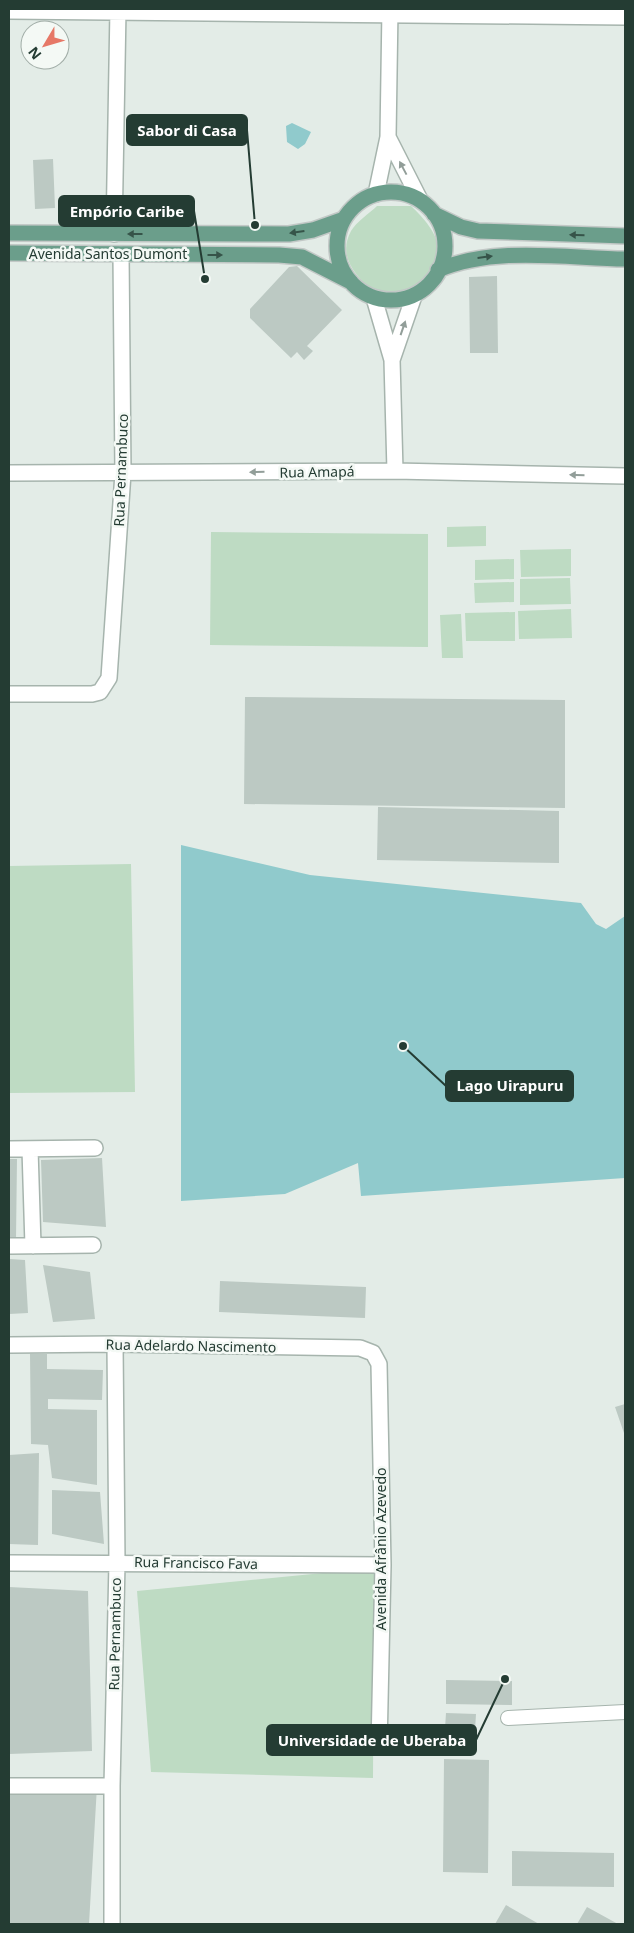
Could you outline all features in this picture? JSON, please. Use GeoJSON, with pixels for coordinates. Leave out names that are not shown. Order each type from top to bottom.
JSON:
{"type":"FeatureCollection","features":[{"type":"Feature","properties":{"kind":"main road","name":"Avenida Santos Dumont"},"geometry":{"type":"LineString","coordinates":[[352,282],[342,268],[337,252],[338,234],[344,219],[353,207],[376,194],[394,192],[419,198]]}},
{"type":"Feature","properties":{"kind":"main road"},"geometry":{"type":"LineString","coordinates":[[374,298],[396,299],[414,296],[428,285],[438,270],[443,256],[444,242],[441,227],[434,214],[419,198]]}},
{"type":"Feature","properties":{"kind":"main road"},"geometry":{"type":"LineString","coordinates":[[434,214],[461,227],[478,231],[625,236]]}},
{"type":"Feature","properties":{"kind":"main road","name":"Avenida Santos Dumont"},"geometry":{"type":"LineString","coordinates":[[9,233],[289,234],[313,230],[344,219]]}},
{"type":"Feature","properties":{"kind":"main road","name":"Avenida Santos Dumont"},"geometry":{"type":"LineString","coordinates":[[9,253],[302,257],[352,282],[374,298]]}},
{"type":"Feature","properties":{"kind":"main road"},"geometry":{"type":"LineString","coordinates":[[438,270],[466,260],[501,256],[625,259]]}},
{"type":"Feature","properties":{"kind":"street"},"geometry":{"type":"LineString","coordinates":[[114,234],[118,10]]}},
{"type":"Feature","properties":{"kind":"street"},"geometry":{"type":"LineString","coordinates":[[9,11],[390,11],[625,17]]}},
{"type":"Feature","properties":{"kind":"street"},"geometry":{"type":"LineString","coordinates":[[376,194],[388,137],[390,11]]}},
{"type":"Feature","properties":{"kind":"street"},"geometry":{"type":"LineString","coordinates":[[388,137],[419,198]]}},
{"type":"Feature","properties":{"kind":"street","name":"Rua Pernambuco"},"geometry":{"type":"LineString","coordinates":[[9,694],[92,694],[100,692],[106,686],[109,678],[123,474],[121,254]]}},
{"type":"Feature","properties":{"kind":"street"},"geometry":{"type":"LineString","coordinates":[[392,360],[414,296]]}},
{"type":"Feature","properties":{"kind":"street"},"geometry":{"type":"LineString","coordinates":[[374,298],[392,360],[395,471]]}},
{"type":"Feature","properties":{"kind":"street","name":"Rua Amapá"},"geometry":{"type":"LineString","coordinates":[[9,473],[123,474],[395,471],[625,476]]}},
{"type":"Feature","properties":{"kind":"street"},"geometry":{"type":"LineString","coordinates":[[9,1149],[95,1148]]}},
{"type":"Feature","properties":{"kind":"street"},"geometry":{"type":"LineString","coordinates":[[30,1149],[33,1246]]}},
{"type":"Feature","properties":{"kind":"street"},"geometry":{"type":"LineString","coordinates":[[9,1246],[93,1245]]}},
{"type":"Feature","properties":{"kind":"street","name":"Rua Pernambuco"},"geometry":{"type":"LineString","coordinates":[[112,1924],[112,1786],[117,1562],[115,1344]]}},
{"type":"Feature","properties":{"kind":"street","name":"Rua Adelardo Nascimento"},"geometry":{"type":"LineString","coordinates":[[9,1345],[115,1344],[360,1348],[373,1353]]}},
{"type":"Feature","properties":{"kind":"street","name":"Avenida Afrânio Azevedo"},"geometry":{"type":"LineString","coordinates":[[373,1353],[379,1364],[383,1565],[379,1747]]}},
{"type":"Feature","properties":{"kind":"street","name":"Rua Francisco Fava"},"geometry":{"type":"LineString","coordinates":[[9,1563],[117,1562],[383,1565]]}},
{"type":"Feature","properties":{"kind":"street"},"geometry":{"type":"LineString","coordinates":[[508,1718],[625,1712]]}},
{"type":"Feature","properties":{"kind":"street"},"geometry":{"type":"LineString","coordinates":[[9,1786],[112,1786]]}},
{"type":"Feature","properties":{"kind":"green space"},"geometry":{"type":"Polygon","coordinates":[[[377,206],[411,206],[430,227],[438,244],[436,261],[431,270],[408,292],[373,292],[360,279],[347,257],[347,240],[351,231],[377,206]]]}},
{"type":"Feature","properties":{"kind":"green space"},"geometry":{"type":"Polygon","coordinates":[[[486,526],[486,546],[447,547],[447,527],[486,526]]]}},
{"type":"Feature","properties":{"kind":"green space"},"geometry":{"type":"Polygon","coordinates":[[[211,532],[428,534],[428,647],[210,645],[211,532]]]}},
{"type":"Feature","properties":{"kind":"green space"},"geometry":{"type":"Polygon","coordinates":[[[571,549],[571,576],[521,577],[520,550],[571,549]]]}},
{"type":"Feature","properties":{"kind":"green space"},"geometry":{"type":"Polygon","coordinates":[[[514,559],[514,579],[475,580],[475,560],[514,559]]]}},
{"type":"Feature","properties":{"kind":"green space"},"geometry":{"type":"Polygon","coordinates":[[[570,578],[571,604],[520,605],[520,579],[570,578]]]}},
{"type":"Feature","properties":{"kind":"green space"},"geometry":{"type":"Polygon","coordinates":[[[514,582],[514,602],[475,603],[474,583],[514,582]]]}},
{"type":"Feature","properties":{"kind":"green space"},"geometry":{"type":"Polygon","coordinates":[[[571,609],[572,638],[519,639],[518,611],[571,609]]]}},
{"type":"Feature","properties":{"kind":"green space"},"geometry":{"type":"Polygon","coordinates":[[[515,612],[515,641],[466,641],[465,613],[515,612]]]}},
{"type":"Feature","properties":{"kind":"green space"},"geometry":{"type":"Polygon","coordinates":[[[461,614],[463,658],[442,658],[440,615],[461,614]]]}},
{"type":"Feature","properties":{"kind":"green space"},"geometry":{"type":"Polygon","coordinates":[[[131,864],[135,1092],[9,1093],[9,866],[131,864]]]}},
{"type":"Feature","properties":{"kind":"green space"},"geometry":{"type":"Polygon","coordinates":[[[374,1568],[373,1778],[151,1772],[137,1591],[374,1568]]]}},
{"type":"Feature","properties":{"kind":"water"},"geometry":{"type":"Polygon","coordinates":[[[292,123],[311,132],[305,144],[298,149],[287,142],[286,126],[292,123]]]}},
{"type":"Feature","properties":{"kind":"water"},"geometry":{"type":"Polygon","coordinates":[[[181,845],[310,875],[581,903],[596,924],[606,929],[625,916],[625,1178],[361,1196],[358,1163],[285,1194],[181,1201],[181,845]]]}},
{"type":"Feature","properties":{"kind":"building"},"geometry":{"type":"Polygon","coordinates":[[[53,159],[55,208],[35,209],[33,160],[53,159]]]}},
{"type":"Feature","properties":{"kind":"building"},"geometry":{"type":"Polygon","coordinates":[[[297,266],[342,310],[307,346],[313,351],[304,360],[297,352],[291,358],[250,318],[250,309],[289,267],[297,266]]]}},
{"type":"Feature","properties":{"kind":"building"},"geometry":{"type":"Polygon","coordinates":[[[497,276],[498,353],[470,353],[469,277],[497,276]]]}},
{"type":"Feature","properties":{"kind":"building"},"geometry":{"type":"Polygon","coordinates":[[[245,697],[565,700],[565,808],[244,804],[245,697]]]}},
{"type":"Feature","properties":{"kind":"building"},"geometry":{"type":"Polygon","coordinates":[[[378,807],[559,811],[559,863],[377,860],[378,807]]]}},
{"type":"Feature","properties":{"kind":"building"},"geometry":{"type":"Polygon","coordinates":[[[102,1158],[106,1227],[43,1222],[41,1160],[102,1158]]]}},
{"type":"Feature","properties":{"kind":"building"},"geometry":{"type":"Polygon","coordinates":[[[9,1159],[17,1159],[16,1239],[9,1239],[9,1159]]]}},
{"type":"Feature","properties":{"kind":"building"},"geometry":{"type":"Polygon","coordinates":[[[9,1259],[25,1260],[28,1313],[9,1314],[9,1259]]]}},
{"type":"Feature","properties":{"kind":"building"},"geometry":{"type":"Polygon","coordinates":[[[43,1265],[90,1272],[95,1319],[53,1322],[43,1265]]]}},
{"type":"Feature","properties":{"kind":"building"},"geometry":{"type":"Polygon","coordinates":[[[220,1281],[366,1287],[365,1318],[219,1312],[220,1281]]]}},
{"type":"Feature","properties":{"kind":"building"},"geometry":{"type":"Polygon","coordinates":[[[30,1354],[47,1354],[47,1369],[103,1370],[102,1400],[48,1399],[48,1409],[97,1410],[97,1485],[52,1478],[48,1445],[31,1444],[30,1354]]]}},
{"type":"Feature","properties":{"kind":"building"},"geometry":{"type":"Polygon","coordinates":[[[625,1404],[625,1436],[615,1407],[625,1404]]]}},
{"type":"Feature","properties":{"kind":"building"},"geometry":{"type":"Polygon","coordinates":[[[39,1453],[38,1545],[9,1544],[9,1455],[39,1453]]]}},
{"type":"Feature","properties":{"kind":"building"},"geometry":{"type":"Polygon","coordinates":[[[52,1490],[100,1492],[104,1544],[52,1534],[52,1490]]]}},
{"type":"Feature","properties":{"kind":"building"},"geometry":{"type":"Polygon","coordinates":[[[9,1587],[88,1591],[92,1751],[9,1754],[9,1587]]]}},
{"type":"Feature","properties":{"kind":"building"},"geometry":{"type":"Polygon","coordinates":[[[446,1680],[512,1681],[512,1705],[446,1704],[446,1680]]]}},
{"type":"Feature","properties":{"kind":"building"},"geometry":{"type":"Polygon","coordinates":[[[446,1713],[476,1714],[474,1746],[444,1744],[446,1713]]]}},
{"type":"Feature","properties":{"kind":"building"},"geometry":{"type":"Polygon","coordinates":[[[444,1759],[489,1760],[488,1873],[443,1872],[444,1759]]]}},
{"type":"Feature","properties":{"kind":"building"},"geometry":{"type":"Polygon","coordinates":[[[97,1786],[89,1924],[9,1924],[9,1792],[97,1786]]]}},
{"type":"Feature","properties":{"kind":"building"},"geometry":{"type":"Polygon","coordinates":[[[512,1851],[614,1853],[614,1887],[512,1886],[512,1851]]]}},
{"type":"Feature","properties":{"kind":"building"},"geometry":{"type":"Polygon","coordinates":[[[506,1905],[539,1924],[495,1924],[506,1905]]]}},
{"type":"Feature","properties":{"kind":"building"},"geometry":{"type":"Polygon","coordinates":[[[587,1907],[618,1924],[577,1924],[587,1907]]]}},
{"type":"Feature","properties":{"kind":"place","name":"Sabor di Casa"},"geometry":{"type":"Point","coordinates":[255,225]}},
{"type":"Feature","properties":{"kind":"place","name":"Empório Caribe"},"geometry":{"type":"Point","coordinates":[205,279]}},
{"type":"Feature","properties":{"kind":"place","name":"Lago Uirapuru"},"geometry":{"type":"Point","coordinates":[403,1046]}},
{"type":"Feature","properties":{"kind":"place","name":"Universidade de Uberaba"},"geometry":{"type":"Point","coordinates":[505,1679]}}]}
